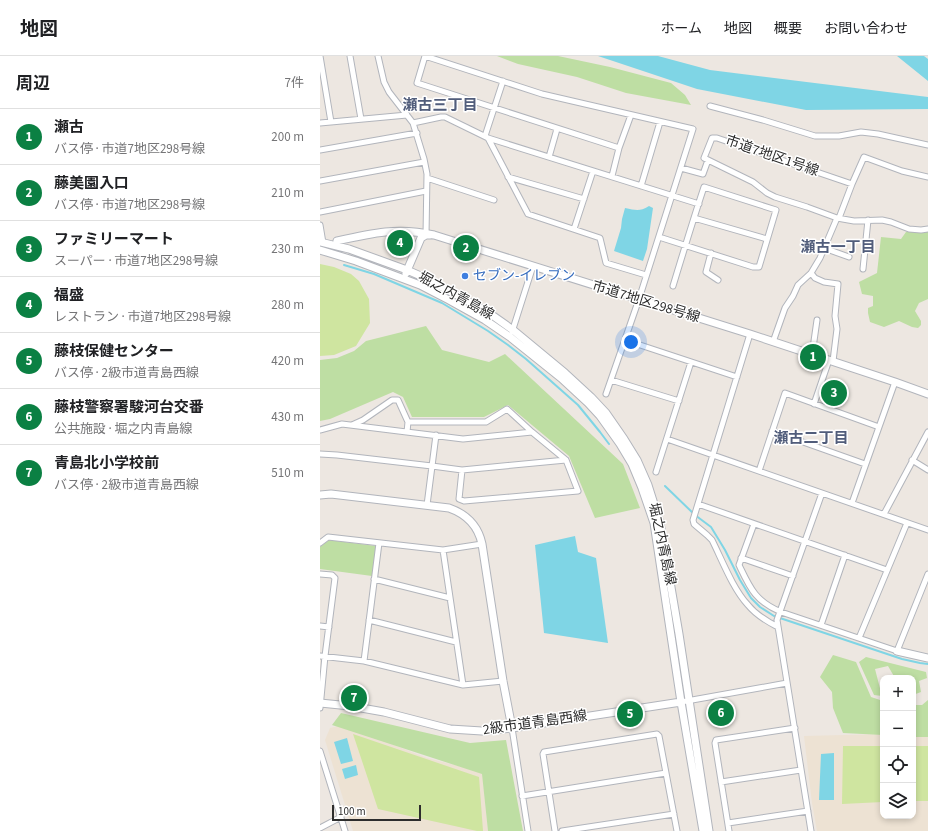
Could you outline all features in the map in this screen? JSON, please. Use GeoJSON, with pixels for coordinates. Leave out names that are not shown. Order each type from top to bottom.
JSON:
{"type":"FeatureCollection","features":[{"type":"Feature","properties":{"kind":"main road","name":"市道7地区298号線"},"geometry":{"type":"LineString","coordinates":[[337,241],[383,232],[406,231],[428,234],[750,334],[928,394]]}},
{"type":"Feature","properties":{"kind":"main road"},"geometry":{"type":"LineString","coordinates":[[403,278],[421,238],[428,234]]}},
{"type":"Feature","properties":{"kind":"main road","name":"堀之内青島線"},"geometry":{"type":"LineString","coordinates":[[321,245],[349,249],[407,270],[423,277],[489,314],[588,403],[600,416],[620,444],[632,464],[654,523],[702,831]]}},
{"type":"Feature","properties":{"kind":"main road","name":"堀之内青島線"},"geometry":{"type":"LineString","coordinates":[[321,245],[356,261],[420,285],[512,334],[564,373],[606,413],[620,433],[637,460],[648,485],[660,523],[680,634],[710,831]]}},
{"type":"Feature","properties":{"kind":"main road"},"geometry":{"type":"LineString","coordinates":[[320,495],[331,494],[448,508],[463,514],[470,520],[477,530],[482,544],[503,681],[512,728]]}},
{"type":"Feature","properties":{"kind":"main road"},"geometry":{"type":"LineString","coordinates":[[896,651],[928,658]]}},
{"type":"Feature","properties":{"kind":"main road","name":"2級市道青島西線"},"geometry":{"type":"LineString","coordinates":[[320,705],[350,706],[384,712],[450,729],[482,732],[681,702]]}},
{"type":"Feature","properties":{"kind":"street"},"geometry":{"type":"LineString","coordinates":[[320,56],[331,122]]}},
{"type":"Feature","properties":{"kind":"street"},"geometry":{"type":"LineString","coordinates":[[350,56],[361,119]]}},
{"type":"Feature","properties":{"kind":"street"},"geometry":{"type":"LineString","coordinates":[[378,56],[384,82],[389,92],[413,123],[417,133],[426,178],[428,234]]}},
{"type":"Feature","properties":{"kind":"street"},"geometry":{"type":"LineString","coordinates":[[606,394],[639,299],[693,129],[542,94],[425,56],[417,83],[620,148]]}},
{"type":"Feature","properties":{"kind":"street"},"geometry":{"type":"LineString","coordinates":[[503,81],[486,137],[528,214],[600,238],[606,263],[646,275]]}},
{"type":"Feature","properties":{"kind":"street"},"geometry":{"type":"LineString","coordinates":[[710,106],[815,136],[839,136],[861,132],[928,145]]}},
{"type":"Feature","properties":{"kind":"street"},"geometry":{"type":"LineString","coordinates":[[320,123],[407,115]]}},
{"type":"Feature","properties":{"kind":"street"},"geometry":{"type":"LineString","coordinates":[[612,176],[631,115]]}},
{"type":"Feature","properties":{"kind":"street"},"geometry":{"type":"LineString","coordinates":[[413,123],[445,116],[486,137],[699,204]]}},
{"type":"Feature","properties":{"kind":"street"},"geometry":{"type":"LineString","coordinates":[[641,186],[660,122]]}},
{"type":"Feature","properties":{"kind":"street"},"geometry":{"type":"LineString","coordinates":[[549,157],[557,128]]}},
{"type":"Feature","properties":{"kind":"street"},"geometry":{"type":"LineString","coordinates":[[320,150],[417,133]]}},
{"type":"Feature","properties":{"kind":"street","name":"市道7地区1号線"},"geometry":{"type":"LineString","coordinates":[[852,184],[717,138],[712,138],[704,158],[753,182],[767,193],[775,197],[807,206],[838,218],[854,221],[882,220],[909,229],[928,229]]}},
{"type":"Feature","properties":{"kind":"street"},"geometry":{"type":"LineString","coordinates":[[773,342],[785,308],[798,285],[811,273],[820,258],[864,157],[902,171],[928,177]]}},
{"type":"Feature","properties":{"kind":"street"},"geometry":{"type":"LineString","coordinates":[[681,168],[703,174],[708,160]]}},
{"type":"Feature","properties":{"kind":"street"},"geometry":{"type":"LineString","coordinates":[[320,181],[424,162]]}},
{"type":"Feature","properties":{"kind":"street"},"geometry":{"type":"LineString","coordinates":[[574,229],[594,171]]}},
{"type":"Feature","properties":{"kind":"street"},"geometry":{"type":"LineString","coordinates":[[508,177],[584,199]]}},
{"type":"Feature","properties":{"kind":"street"},"geometry":{"type":"LineString","coordinates":[[426,178],[494,200]]}},
{"type":"Feature","properties":{"kind":"street"},"geometry":{"type":"LineString","coordinates":[[659,236],[686,245],[711,253],[753,267],[759,267],[776,210],[704,187],[699,204],[694,218],[686,245],[673,286]]}},
{"type":"Feature","properties":{"kind":"street"},"geometry":{"type":"LineString","coordinates":[[320,212],[426,191]]}},
{"type":"Feature","properties":{"kind":"street"},"geometry":{"type":"LineString","coordinates":[[694,218],[767,239]]}},
{"type":"Feature","properties":{"kind":"street"},"geometry":{"type":"LineString","coordinates":[[863,269],[868,220]]}},
{"type":"Feature","properties":{"kind":"street"},"geometry":{"type":"LineString","coordinates":[[320,225],[321,245]]}},
{"type":"Feature","properties":{"kind":"street"},"geometry":{"type":"LineString","coordinates":[[824,248],[849,257]]}},
{"type":"Feature","properties":{"kind":"street"},"geometry":{"type":"LineString","coordinates":[[711,253],[706,272],[718,280]]}},
{"type":"Feature","properties":{"kind":"street"},"geometry":{"type":"LineString","coordinates":[[512,334],[533,266]]}},
{"type":"Feature","properties":{"kind":"street"},"geometry":{"type":"LineString","coordinates":[[811,273],[815,278],[824,282],[838,284],[835,316],[837,329],[831,361],[814,404]]}},
{"type":"Feature","properties":{"kind":"street"},"geometry":{"type":"LineString","coordinates":[[812,355],[817,320]]}},
{"type":"Feature","properties":{"kind":"street"},"geometry":{"type":"LineString","coordinates":[[750,334],[693,520],[694,524],[712,540],[741,597],[768,622],[778,627]]}},
{"type":"Feature","properties":{"kind":"street"},"geometry":{"type":"LineString","coordinates":[[625,340],[737,377]]}},
{"type":"Feature","properties":{"kind":"street"},"geometry":{"type":"LineString","coordinates":[[656,472],[691,362]]}},
{"type":"Feature","properties":{"kind":"street"},"geometry":{"type":"LineString","coordinates":[[611,380],[679,402]]}},
{"type":"Feature","properties":{"kind":"street"},"geometry":{"type":"LineString","coordinates":[[852,503],[895,382]]}},
{"type":"Feature","properties":{"kind":"street"},"geometry":{"type":"LineString","coordinates":[[759,471],[785,394],[879,427]]}},
{"type":"Feature","properties":{"kind":"street"},"geometry":{"type":"LineString","coordinates":[[351,425],[363,420],[392,400],[398,400],[408,422],[407,432]]}},
{"type":"Feature","properties":{"kind":"street"},"geometry":{"type":"LineString","coordinates":[[408,422],[486,422],[507,409],[566,460],[578,491],[464,501],[459,498],[462,470]]}},
{"type":"Feature","properties":{"kind":"street"},"geometry":{"type":"LineString","coordinates":[[320,430],[342,424],[463,439],[532,432]]}},
{"type":"Feature","properties":{"kind":"street"},"geometry":{"type":"LineString","coordinates":[[772,432],[866,464]]}},
{"type":"Feature","properties":{"kind":"street"},"geometry":{"type":"LineString","coordinates":[[884,514],[928,432]]}},
{"type":"Feature","properties":{"kind":"street"},"geometry":{"type":"LineString","coordinates":[[427,505],[436,435]]}},
{"type":"Feature","properties":{"kind":"street"},"geometry":{"type":"LineString","coordinates":[[667,439],[928,530]]}},
{"type":"Feature","properties":{"kind":"street"},"geometry":{"type":"LineString","coordinates":[[320,454],[462,470],[566,460]]}},
{"type":"Feature","properties":{"kind":"street"},"geometry":{"type":"LineString","coordinates":[[912,460],[928,470]]}},
{"type":"Feature","properties":{"kind":"street"},"geometry":{"type":"LineString","coordinates":[[811,831],[777,620],[822,493]]}},
{"type":"Feature","properties":{"kind":"street"},"geometry":{"type":"LineString","coordinates":[[698,504],[887,570]]}},
{"type":"Feature","properties":{"kind":"street"},"geometry":{"type":"LineString","coordinates":[[859,638],[907,523]]}},
{"type":"Feature","properties":{"kind":"street"},"geometry":{"type":"LineString","coordinates":[[754,524],[738,565],[750,588],[764,604],[780,612],[896,651],[928,574]]}},
{"type":"Feature","properties":{"kind":"street"},"geometry":{"type":"LineString","coordinates":[[320,543],[328,537],[444,550],[482,544]]}},
{"type":"Feature","properties":{"kind":"street"},"geometry":{"type":"LineString","coordinates":[[364,661],[379,543]]}},
{"type":"Feature","properties":{"kind":"street"},"geometry":{"type":"LineString","coordinates":[[444,550],[463,686]]}},
{"type":"Feature","properties":{"kind":"street"},"geometry":{"type":"LineString","coordinates":[[821,625],[845,555]]}},
{"type":"Feature","properties":{"kind":"street"},"geometry":{"type":"LineString","coordinates":[[741,558],[793,576]]}},
{"type":"Feature","properties":{"kind":"street"},"geometry":{"type":"LineString","coordinates":[[320,574],[332,575],[335,578],[329,627],[322,656],[320,705]]}},
{"type":"Feature","properties":{"kind":"street"},"geometry":{"type":"LineString","coordinates":[[374,579],[450,598]]}},
{"type":"Feature","properties":{"kind":"street"},"geometry":{"type":"LineString","coordinates":[[369,620],[456,642]]}},
{"type":"Feature","properties":{"kind":"street"},"geometry":{"type":"LineString","coordinates":[[320,626],[329,627]]}},
{"type":"Feature","properties":{"kind":"street"},"geometry":{"type":"LineString","coordinates":[[322,656],[364,661],[463,686],[503,681]]}},
{"type":"Feature","properties":{"kind":"street"},"geometry":{"type":"LineString","coordinates":[[681,702],[787,683]]}},
{"type":"Feature","properties":{"kind":"street"},"geometry":{"type":"LineString","coordinates":[[512,728],[528,831]]}},
{"type":"Feature","properties":{"kind":"street"},"geometry":{"type":"LineString","coordinates":[[729,831],[715,743],[716,740],[794,728]]}},
{"type":"Feature","properties":{"kind":"street"},"geometry":{"type":"LineString","coordinates":[[555,831],[548,792],[544,752],[657,734],[659,736],[677,831]]}},
{"type":"Feature","properties":{"kind":"street"},"geometry":{"type":"LineString","coordinates":[[320,751],[345,831]]}},
{"type":"Feature","properties":{"kind":"street"},"geometry":{"type":"LineString","coordinates":[[722,782],[801,770]]}},
{"type":"Feature","properties":{"kind":"street"},"geometry":{"type":"LineString","coordinates":[[522,796],[666,773]]}},
{"type":"Feature","properties":{"kind":"street"},"geometry":{"type":"LineString","coordinates":[[728,823],[808,811]]}},
{"type":"Feature","properties":{"kind":"street"},"geometry":{"type":"LineString","coordinates":[[562,831],[674,814]]}},
{"type":"Feature","properties":{"kind":"street"},"geometry":{"type":"LineString","coordinates":[[320,828],[341,817]]}},
{"type":"Feature","properties":{"kind":"shaded area"},"geometry":{"type":"Polygon","coordinates":[[[343,725],[427,758],[482,772],[488,831],[353,831],[325,740],[330,728],[343,725]]]}},
{"type":"Feature","properties":{"kind":"shaded area"},"geometry":{"type":"Polygon","coordinates":[[[928,733],[928,831],[817,831],[804,736],[880,734],[880,819],[916,819],[916,734],[928,733]]]}},
{"type":"Feature","properties":{"kind":"green space"},"geometry":{"type":"Polygon","coordinates":[[[497,56],[558,56],[610,67],[671,83],[685,95],[691,105],[626,93],[577,77],[518,64],[497,56]]]}},
{"type":"Feature","properties":{"kind":"green space"},"geometry":{"type":"Polygon","coordinates":[[[928,230],[928,299],[919,303],[915,311],[921,321],[921,325],[918,328],[912,327],[899,321],[884,327],[870,322],[868,308],[873,306],[873,296],[862,294],[859,282],[877,273],[881,237],[901,239],[906,232],[928,230]]]}},
{"type":"Feature","properties":{"kind":"green space"},"geometry":{"type":"Polygon","coordinates":[[[320,264],[334,267],[351,274],[359,281],[369,299],[370,323],[356,346],[334,355],[320,356],[320,264]]]}},
{"type":"Feature","properties":{"kind":"green space"},"geometry":{"type":"Polygon","coordinates":[[[426,326],[442,350],[489,362],[505,354],[623,464],[640,508],[595,518],[569,456],[508,405],[484,417],[412,417],[403,397],[393,392],[330,419],[320,421],[320,360],[337,358],[354,351],[366,341],[426,326]]]}},
{"type":"Feature","properties":{"kind":"green space"},"geometry":{"type":"Polygon","coordinates":[[[329,540],[376,546],[372,576],[320,569],[320,547],[329,540]]]}},
{"type":"Feature","properties":{"kind":"green space"},"geometry":{"type":"Polygon","coordinates":[[[833,655],[856,662],[871,697],[880,700],[880,735],[843,733],[833,708],[832,692],[820,677],[833,655]]]}},
{"type":"Feature","properties":{"kind":"green space"},"geometry":{"type":"Polygon","coordinates":[[[866,657],[926,672],[927,678],[919,681],[921,692],[916,694],[916,675],[893,675],[888,666],[875,669],[880,688],[880,696],[874,695],[859,662],[866,657]]]}},
{"type":"Feature","properties":{"kind":"green space"},"geometry":{"type":"Polygon","coordinates":[[[928,700],[928,737],[916,737],[916,705],[922,705],[928,700]]]}},
{"type":"Feature","properties":{"kind":"green space"},"geometry":{"type":"Polygon","coordinates":[[[341,713],[470,743],[506,740],[523,831],[488,831],[482,774],[332,725],[341,713]]]}},
{"type":"Feature","properties":{"kind":"green space"},"geometry":{"type":"Polygon","coordinates":[[[353,734],[479,777],[483,831],[477,831],[378,809],[353,734]]]}},
{"type":"Feature","properties":{"kind":"green space"},"geometry":{"type":"Polygon","coordinates":[[[843,746],[880,746],[880,802],[842,804],[843,746]]]}},
{"type":"Feature","properties":{"kind":"green space"},"geometry":{"type":"Polygon","coordinates":[[[916,746],[928,746],[928,801],[916,801],[916,746]]]}},
{"type":"Feature","properties":{"kind":"water"},"geometry":{"type":"Polygon","coordinates":[[[598,56],[658,56],[710,70],[928,97],[928,109],[806,110],[697,89],[598,56]]]}},
{"type":"Feature","properties":{"kind":"water"},"geometry":{"type":"Polygon","coordinates":[[[897,56],[924,56],[928,59],[928,81],[897,56]]]}},
{"type":"Feature","properties":{"kind":"water"},"geometry":{"type":"Polygon","coordinates":[[[649,206],[653,208],[647,249],[643,261],[614,251],[625,208],[640,210],[649,206]]]}},
{"type":"Feature","properties":{"kind":"water"},"geometry":{"type":"Polygon","coordinates":[[[575,536],[578,552],[596,558],[608,643],[544,633],[535,545],[575,536]]]}},
{"type":"Feature","properties":{"kind":"water"},"geometry":{"type":"Polygon","coordinates":[[[347,738],[353,761],[341,764],[334,742],[347,738]]]}},
{"type":"Feature","properties":{"kind":"water"},"geometry":{"type":"Polygon","coordinates":[[[834,753],[834,800],[819,800],[821,754],[834,753]]]}},
{"type":"Feature","properties":{"kind":"water"},"geometry":{"type":"Polygon","coordinates":[[[356,765],[358,775],[345,779],[342,769],[356,765]]]}},
{"type":"Feature","properties":{"kind":"waterway"},"geometry":{"type":"LineString","coordinates":[[344,265],[374,274],[442,303],[488,331],[526,359],[578,405],[609,444]]}},
{"type":"Feature","properties":{"kind":"waterway"},"geometry":{"type":"LineString","coordinates":[[665,486],[695,515],[711,527],[751,598],[760,607],[774,616],[902,659],[928,664]]}},
{"type":"Feature","properties":{"kind":"place","name":"福盛"},"geometry":{"type":"Point","coordinates":[400,243]}},
{"type":"Feature","properties":{"kind":"place","name":"藤美園入口"},"geometry":{"type":"Point","coordinates":[466,248]}},
{"type":"Feature","properties":{"kind":"place","name":"セブン-イレブン"},"geometry":{"type":"Point","coordinates":[465,276]}},
{"type":"Feature","properties":{"kind":"place","name":"瀬古"},"geometry":{"type":"Point","coordinates":[813,357]}},
{"type":"Feature","properties":{"kind":"place","name":"ファミリーマート"},"geometry":{"type":"Point","coordinates":[834,393]}},
{"type":"Feature","properties":{"kind":"place","name":"青島北小学校前"},"geometry":{"type":"Point","coordinates":[354,698]}},
{"type":"Feature","properties":{"kind":"place","name":"藤枝警察署駿河台交番"},"geometry":{"type":"Point","coordinates":[721,713]}},
{"type":"Feature","properties":{"kind":"place","name":"藤枝保健センター"},"geometry":{"type":"Point","coordinates":[630,714]}},
{"type":"Feature","properties":{"kind":"district","name":"瀬古三丁目"},"geometry":{"type":"Point","coordinates":[440,105]}},
{"type":"Feature","properties":{"kind":"district","name":"瀬古一丁目"},"geometry":{"type":"Point","coordinates":[838,247]}},
{"type":"Feature","properties":{"kind":"district","name":"瀬古二丁目"},"geometry":{"type":"Point","coordinates":[811,438]}}]}
